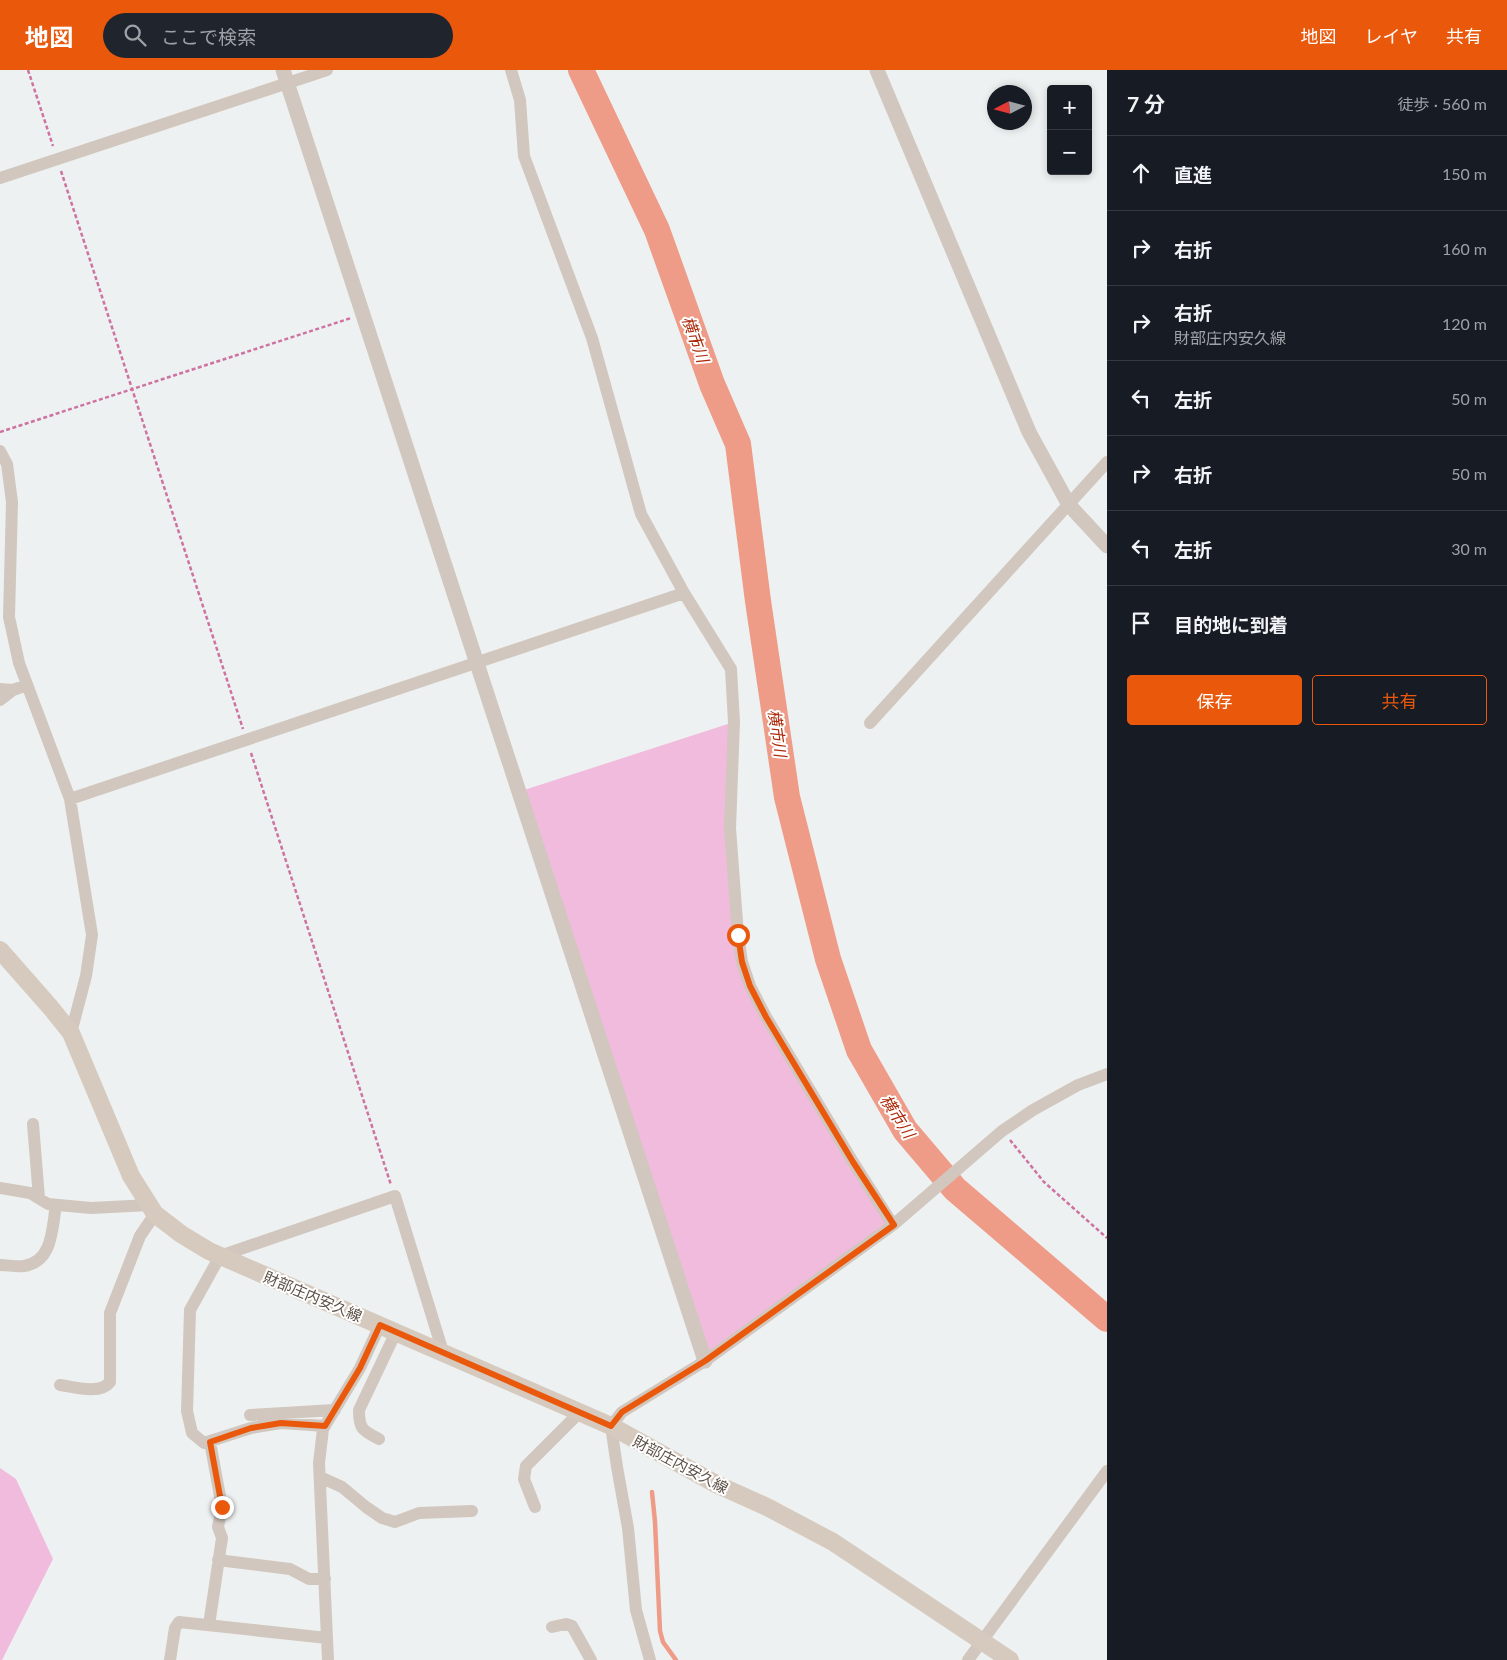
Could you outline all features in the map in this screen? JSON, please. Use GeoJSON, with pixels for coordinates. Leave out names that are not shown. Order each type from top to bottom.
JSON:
{"type":"FeatureCollection","features":[{"type":"Feature","properties":{"kind":"main road","name":"財部庄内安久線"},"geometry":{"type":"LineString","coordinates":[[0,950],[51,1008],[70,1033],[131,1176],[152,1209],[181,1234],[220,1256],[611,1426],[716,1484],[767,1507],[833,1542],[1010,1660]]}},
{"type":"Feature","properties":{"kind":"street"},"geometry":{"type":"LineString","coordinates":[[0,178],[285,76],[327,70]]}},
{"type":"Feature","properties":{"kind":"street"},"geometry":{"type":"LineString","coordinates":[[511,70],[520,100],[524,156],[592,338],[641,514],[684,594],[731,669],[734,722],[730,828],[738,935],[744,970],[766,1017],[853,1162],[894,1225]]}},
{"type":"Feature","properties":{"kind":"street"},"geometry":{"type":"LineString","coordinates":[[876,70],[1029,432],[1069,505],[1107,546]]}},
{"type":"Feature","properties":{"kind":"street"},"geometry":{"type":"LineString","coordinates":[[285,76],[705,1361]]}},
{"type":"Feature","properties":{"kind":"street"},"geometry":{"type":"LineString","coordinates":[[0,450],[7,464],[12,502],[9,617],[19,663],[70,799],[92,935],[86,976],[70,1033]]}},
{"type":"Feature","properties":{"kind":"street"},"geometry":{"type":"LineString","coordinates":[[870,723],[1107,462]]}},
{"type":"Feature","properties":{"kind":"street"},"geometry":{"type":"LineString","coordinates":[[70,799],[684,594]]}},
{"type":"Feature","properties":{"kind":"street"},"geometry":{"type":"LineString","coordinates":[[0,700],[6,690],[27,685]]}},
{"type":"Feature","properties":{"kind":"street"},"geometry":{"type":"LineString","coordinates":[[649,1660],[636,1610],[628,1528],[616,1467],[611,1426],[622,1412],[705,1361],[894,1225],[1002,1131],[1078,1085],[1107,1074]]}},
{"type":"Feature","properties":{"kind":"street"},"geometry":{"type":"LineString","coordinates":[[33,1124],[39,1198]]}},
{"type":"Feature","properties":{"kind":"street"},"geometry":{"type":"LineString","coordinates":[[0,1188],[30,1194],[48,1204],[91,1208],[152,1209],[110,1313],[110,1382],[106,1387],[98,1389],[60,1385]]}},
{"type":"Feature","properties":{"kind":"street"},"geometry":{"type":"LineString","coordinates":[[325,1426],[281,1423],[251,1428],[204,1443],[192,1433],[187,1410],[190,1310],[220,1256],[395,1196],[443,1352]]}},
{"type":"Feature","properties":{"kind":"street"},"geometry":{"type":"LineString","coordinates":[[0,1265],[24,1266],[38,1261],[47,1251],[56,1205]]}},
{"type":"Feature","properties":{"kind":"street"},"geometry":{"type":"LineString","coordinates":[[328,1660],[319,1463],[323,1429],[360,1368],[388,1328]]}},
{"type":"Feature","properties":{"kind":"street"},"geometry":{"type":"LineString","coordinates":[[379,1439],[365,1432],[359,1423],[359,1410],[388,1328]]}},
{"type":"Feature","properties":{"kind":"street"},"geometry":{"type":"LineString","coordinates":[[250,1415],[335,1410]]}},
{"type":"Feature","properties":{"kind":"street"},"geometry":{"type":"LineString","coordinates":[[535,1507],[524,1479],[526,1466],[580,1412]]}},
{"type":"Feature","properties":{"kind":"street"},"geometry":{"type":"LineString","coordinates":[[209,1625],[222,1538],[218,1527],[222,1507],[210,1442]]}},
{"type":"Feature","properties":{"kind":"street"},"geometry":{"type":"LineString","coordinates":[[968,1660],[980,1641],[1107,1471]]}},
{"type":"Feature","properties":{"kind":"street"},"geometry":{"type":"LineString","coordinates":[[320,1477],[342,1487],[382,1518],[395,1522],[420,1513],[472,1511]]}},
{"type":"Feature","properties":{"kind":"street"},"geometry":{"type":"LineString","coordinates":[[218,1560],[290,1569],[309,1579],[324,1579]]}},
{"type":"Feature","properties":{"kind":"street"},"geometry":{"type":"LineString","coordinates":[[170,1660],[175,1628],[179,1622],[327,1638]]}},
{"type":"Feature","properties":{"kind":"street"},"geometry":{"type":"LineString","coordinates":[[552,1627],[566,1624],[572,1626],[591,1660]]}},
{"type":"Feature","properties":{"kind":"path"},"geometry":{"type":"LineString","coordinates":[[28,70],[395,1196]]}},
{"type":"Feature","properties":{"kind":"path"},"geometry":{"type":"LineString","coordinates":[[0,432],[362,315]]}},
{"type":"Feature","properties":{"kind":"path"},"geometry":{"type":"LineString","coordinates":[[1002,1131],[1044,1182],[1107,1238]]}},
{"type":"Feature","properties":{"kind":"shaded area"},"geometry":{"type":"Polygon","coordinates":[[[734,722],[730,829],[750,986],[893,1225],[705,1361],[518,792],[734,722]]]}},
{"type":"Feature","properties":{"kind":"shaded area"},"geometry":{"type":"Polygon","coordinates":[[[0,1468],[16,1479],[53,1559],[2,1660],[0,1660],[0,1468]]]}},
{"type":"Feature","properties":{"kind":"waterway","name":"横市川"},"geometry":{"type":"LineString","coordinates":[[581,70],[657,230],[712,384],[738,444],[758,601],[787,797],[828,959],[859,1050],[905,1130],[955,1189],[1107,1319]]}},
{"type":"Feature","properties":{"kind":"waterway"},"geometry":{"type":"LineString","coordinates":[[652,1492],[660,1631],[663,1642],[676,1660]]}},
{"type":"Feature","properties":{"kind":"route"},"geometry":{"type":"LineString","coordinates":[[222,1507],[210,1442],[251,1428],[281,1423],[325,1426],[360,1368],[380,1325],[611,1426],[622,1412],[705,1361],[894,1225],[853,1162],[766,1017],[750,986],[742,962],[738,935]]}}]}
